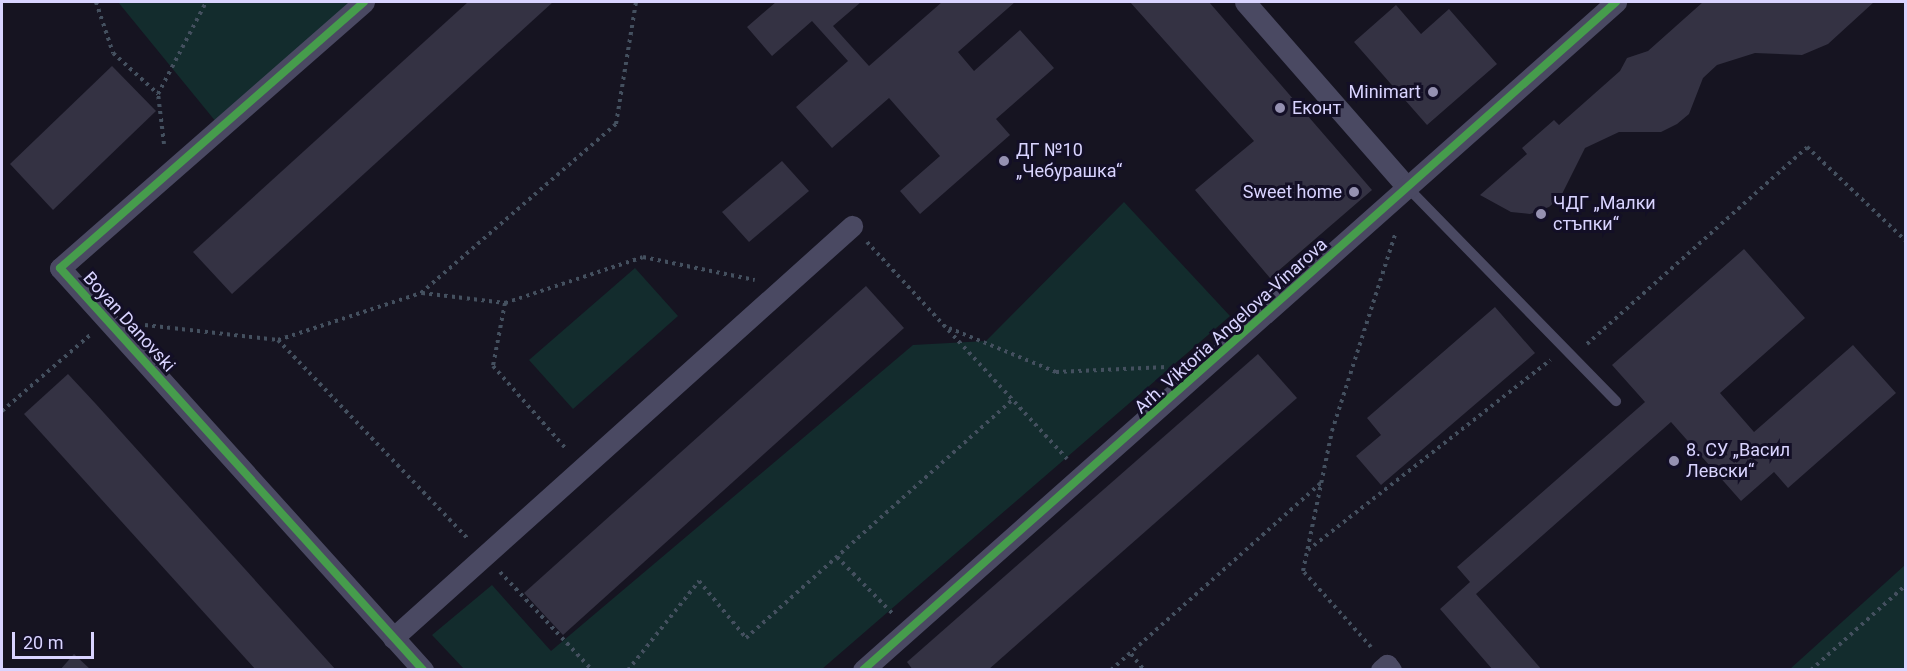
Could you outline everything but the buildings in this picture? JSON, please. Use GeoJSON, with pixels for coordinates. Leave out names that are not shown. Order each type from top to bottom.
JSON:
{"type":"FeatureCollection","features":[{"type":"Feature","properties":{"kind":"street","name":"Boyan Danovski"},"geometry":{"type":"LineString","coordinates":[[364,2],[60,268],[423,669]]}},
{"type":"Feature","properties":{"kind":"street"},"geometry":{"type":"LineString","coordinates":[[1245,2],[1408,188]]}},
{"type":"Feature","properties":{"kind":"street","name":"Arh. Viktoria Angelova-Vinarova"},"geometry":{"type":"LineString","coordinates":[[862,669],[1210,365],[1616,2]]}},
{"type":"Feature","properties":{"kind":"street"},"geometry":{"type":"LineString","coordinates":[[393,638],[852,226]]}},
{"type":"Feature","properties":{"kind":"lane"},"geometry":{"type":"LineString","coordinates":[[1408,188],[1616,401]]}},
{"type":"Feature","properties":{"kind":"path"},"geometry":{"type":"LineString","coordinates":[[96,2],[113,53],[158,94]]}},
{"type":"Feature","properties":{"kind":"path"},"geometry":{"type":"LineString","coordinates":[[168,174],[158,94],[206,2]]}},
{"type":"Feature","properties":{"kind":"path"},"geometry":{"type":"LineString","coordinates":[[2,411],[107,320],[278,340],[421,293],[616,124],[636,2]]}},
{"type":"Feature","properties":{"kind":"path"},"geometry":{"type":"LineString","coordinates":[[1573,357],[1807,147],[1905,241]]}},
{"type":"Feature","properties":{"kind":"path"},"geometry":{"type":"LineString","coordinates":[[1386,668],[1303,571],[1332,431],[1374,306],[1408,188]]}},
{"type":"Feature","properties":{"kind":"path"},"geometry":{"type":"LineString","coordinates":[[852,226],[1083,476]]}},
{"type":"Feature","properties":{"kind":"path"},"geometry":{"type":"LineString","coordinates":[[421,293],[505,303],[643,257],[755,280],[791,282]]}},
{"type":"Feature","properties":{"kind":"path"},"geometry":{"type":"LineString","coordinates":[[505,303],[493,366],[583,468]]}},
{"type":"Feature","properties":{"kind":"path"},"geometry":{"type":"LineString","coordinates":[[948,328],[1056,372],[1210,365]]}},
{"type":"Feature","properties":{"kind":"path"},"geometry":{"type":"LineString","coordinates":[[278,340],[592,669]]}},
{"type":"Feature","properties":{"kind":"path"},"geometry":{"type":"LineString","coordinates":[[1307,551],[1564,348]]}},
{"type":"Feature","properties":{"kind":"path"},"geometry":{"type":"LineString","coordinates":[[628,669],[699,581],[746,638],[1013,399]]}},
{"type":"Feature","properties":{"kind":"path"},"geometry":{"type":"LineString","coordinates":[[1111,669],[1131,654],[1321,483]]}},
{"type":"Feature","properties":{"kind":"path"},"geometry":{"type":"LineString","coordinates":[[837,557],[909,629]]}},
{"type":"Feature","properties":{"kind":"path"},"geometry":{"type":"LineString","coordinates":[[1811,669],[1905,585]]}},
{"type":"Feature","properties":{"kind":"path"},"geometry":{"type":"LineString","coordinates":[[1131,654],[1144,669]]}},
{"type":"Feature","properties":{"kind":"green space"},"geometry":{"type":"Polygon","coordinates":[[[118,2],[364,2],[221,128],[118,2]]]}},
{"type":"Feature","properties":{"kind":"green space"},"geometry":{"type":"Polygon","coordinates":[[[1124,202],[1230,316],[822,669],[464,669],[432,635],[492,585],[551,651],[913,345],[986,341],[1124,202]]]}},
{"type":"Feature","properties":{"kind":"green space"},"geometry":{"type":"Polygon","coordinates":[[[635,268],[678,316],[573,409],[529,360],[635,268]]]}},
{"type":"Feature","properties":{"kind":"green space"},"geometry":{"type":"Polygon","coordinates":[[[1905,565],[1905,669],[1790,669],[1905,565]]]}},
{"type":"Feature","properties":{"kind":"cycle path"},"geometry":{"type":"LineString","coordinates":[[364,2],[60,268],[423,670]]}},
{"type":"Feature","properties":{"kind":"cycle path"},"geometry":{"type":"LineString","coordinates":[[863,670],[1616,2]]}},
{"type":"Feature","properties":{"kind":"place","name":"Minimart"},"geometry":{"type":"Point","coordinates":[1433,92]}},
{"type":"Feature","properties":{"kind":"place","name":"Еконт"},"geometry":{"type":"Point","coordinates":[1280,108]}},
{"type":"Feature","properties":{"kind":"place","name":"ДГ №10 „Чебурашка“"},"geometry":{"type":"Point","coordinates":[1004,161]}},
{"type":"Feature","properties":{"kind":"place","name":"Sweet home"},"geometry":{"type":"Point","coordinates":[1354,192]}},
{"type":"Feature","properties":{"kind":"place","name":"ЧДГ „Малки стъпки“"},"geometry":{"type":"Point","coordinates":[1541,214]}},
{"type":"Feature","properties":{"kind":"place","name":"8. СУ „Васил Левски“"},"geometry":{"type":"Point","coordinates":[1674,461]}}]}
